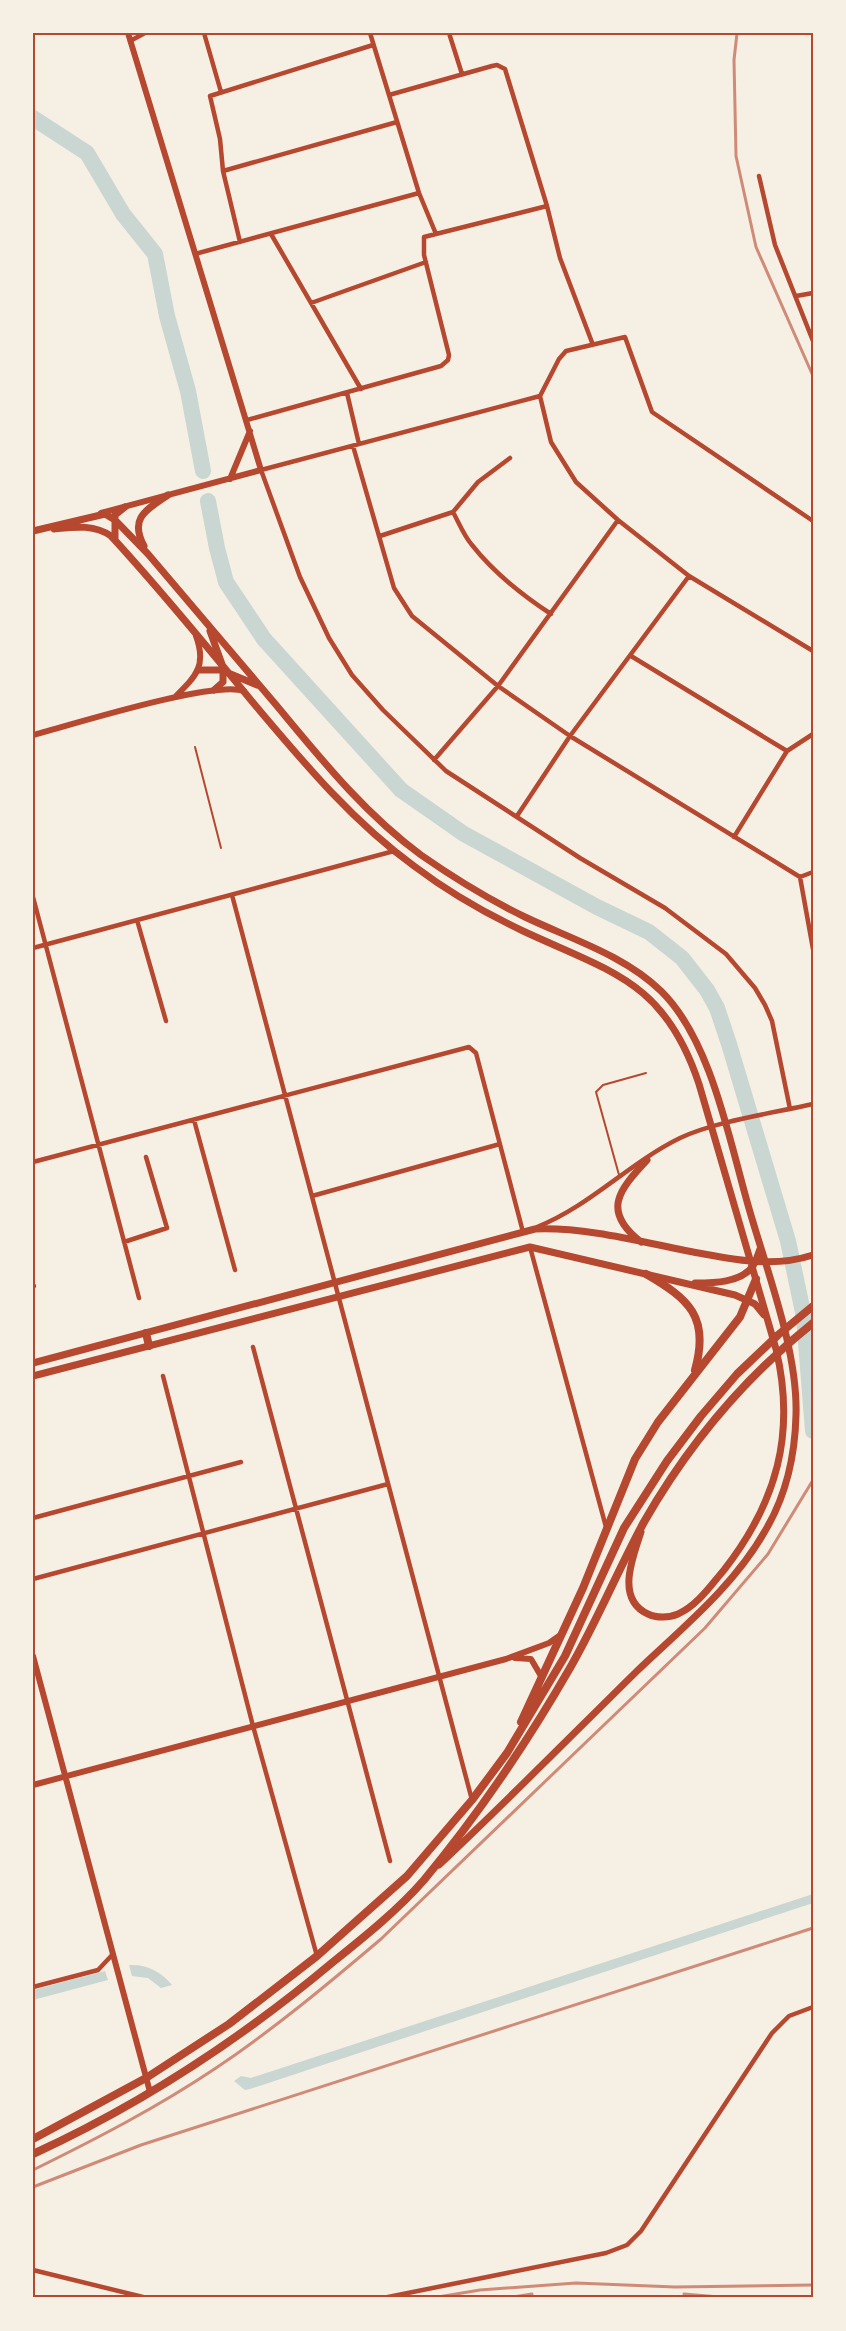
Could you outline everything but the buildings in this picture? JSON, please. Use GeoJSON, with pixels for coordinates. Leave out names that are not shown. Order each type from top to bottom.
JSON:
{"type":"FeatureCollection","features":[{"type":"Feature","properties":{"kind":"main road"},"geometry":{"type":"LineString","coordinates":[[148,554],[139,533],[140,518],[149,507],[168,495]]}},
{"type":"Feature","properties":{"kind":"main road"},"geometry":{"type":"LineString","coordinates":[[115,539],[117,512],[125,507]]}},
{"type":"Feature","properties":{"kind":"main road"},"geometry":{"type":"LineString","coordinates":[[33,531],[101,513],[115,520],[148,554],[359,800],[416,851],[491,900],[625,964],[662,991],[683,1017],[695,1037],[706,1065],[790,1352],[794,1370],[796,1410],[786,1485],[766,1531],[741,1566],[709,1602],[500,1808],[363,1938],[284,2003],[199,2063],[150,2092],[33,2154]]}},
{"type":"Feature","properties":{"kind":"main road"},"geometry":{"type":"LineString","coordinates":[[33,531],[85,527],[104,531],[115,539],[318,779],[356,818],[394,851],[456,895],[521,930],[615,973],[651,999],[671,1022],[686,1047],[753,1267],[780,1365],[784,1414],[781,1449],[769,1495],[750,1534],[712,1584],[690,1606],[677,1615],[664,1617],[641,1611],[630,1591],[630,1567],[644,1523]]}},
{"type":"Feature","properties":{"kind":"main road"},"geometry":{"type":"LineString","coordinates":[[209,626],[226,671],[223,682],[214,690]]}},
{"type":"Feature","properties":{"kind":"main road"},"geometry":{"type":"LineString","coordinates":[[198,670],[226,671],[259,686]]}},
{"type":"Feature","properties":{"kind":"main road"},"geometry":{"type":"LineString","coordinates":[[644,1243],[624,1226],[619,1214],[618,1202],[622,1188],[647,1160]]}},
{"type":"Feature","properties":{"kind":"main road"},"geometry":{"type":"LineString","coordinates":[[33,1363],[526,1231],[547,1228],[566,1229],[753,1263],[789,1261],[813,1255]]}},
{"type":"Feature","properties":{"kind":"main road"},"geometry":{"type":"LineString","coordinates":[[33,1377],[531,1247],[735,1295],[761,1309],[768,1320]]}},
{"type":"Feature","properties":{"kind":"main road"},"geometry":{"type":"LineString","coordinates":[[681,1283],[725,1281],[736,1278],[753,1267],[760,1249]]}},
{"type":"Feature","properties":{"kind":"main road"},"geometry":{"type":"LineString","coordinates":[[646,1274],[672,1289],[693,1311],[700,1340],[699,1357],[693,1375]]}},
{"type":"Feature","properties":{"kind":"main road"},"geometry":{"type":"LineString","coordinates":[[507,1753],[583,1588],[635,1459],[658,1422],[740,1317],[756,1279]]}},
{"type":"Feature","properties":{"kind":"main road"},"geometry":{"type":"LineString","coordinates":[[33,2139],[146,2078],[229,2024],[317,1956],[407,1876],[472,1800],[507,1753],[565,1656],[624,1528],[667,1461],[707,1408],[737,1374],[813,1306]]}},
{"type":"Feature","properties":{"kind":"main road"},"geometry":{"type":"LineString","coordinates":[[422,1881],[519,1752],[569,1670],[644,1523],[680,1466],[712,1421],[743,1386],[813,1323]]}},
{"type":"Feature","properties":{"kind":"main road"},"geometry":{"type":"LineString","coordinates":[[146,1333],[149,1346]]}},
{"type":"Feature","properties":{"kind":"street"},"geometry":{"type":"LineString","coordinates":[[128,33],[261,470],[300,577],[329,638],[352,675],[446,771],[580,858],[665,908],[702,934],[742,970],[765,1005],[771,1022],[790,1109]]}},
{"type":"Feature","properties":{"kind":"street"},"geometry":{"type":"LineString","coordinates":[[130,41],[145,33]]}},
{"type":"Feature","properties":{"kind":"street"},"geometry":{"type":"LineString","coordinates":[[204,33],[221,92]]}},
{"type":"Feature","properties":{"kind":"street"},"geometry":{"type":"LineString","coordinates":[[370,33],[419,193],[436,234]]}},
{"type":"Feature","properties":{"kind":"street"},"geometry":{"type":"LineString","coordinates":[[449,33],[462,74]]}},
{"type":"Feature","properties":{"kind":"street"},"geometry":{"type":"LineString","coordinates":[[240,242],[223,171],[220,139],[210,96],[373,45]]}},
{"type":"Feature","properties":{"kind":"street"},"geometry":{"type":"LineString","coordinates":[[389,95],[497,65],[504,69],[547,206],[562,265],[593,345]]}},
{"type":"Feature","properties":{"kind":"street"},"geometry":{"type":"LineString","coordinates":[[223,171],[397,122]]}},
{"type":"Feature","properties":{"kind":"street"},"geometry":{"type":"LineString","coordinates":[[759,176],[775,245],[813,341]]}},
{"type":"Feature","properties":{"kind":"street"},"geometry":{"type":"LineString","coordinates":[[195,254],[419,193]]}},
{"type":"Feature","properties":{"kind":"street"},"geometry":{"type":"LineString","coordinates":[[247,420],[441,366],[448,360],[448,349],[426,262],[424,237],[547,206]]}},
{"type":"Feature","properties":{"kind":"street"},"geometry":{"type":"LineString","coordinates":[[271,234],[361,389]]}},
{"type":"Feature","properties":{"kind":"street"},"geometry":{"type":"LineString","coordinates":[[311,303],[426,262]]}},
{"type":"Feature","properties":{"kind":"street"},"geometry":{"type":"LineString","coordinates":[[796,296],[813,293]]}},
{"type":"Feature","properties":{"kind":"street"},"geometry":{"type":"LineString","coordinates":[[813,521],[652,412],[625,337],[566,351],[562,355],[540,396],[551,442],[576,482],[618,520],[689,576],[813,651]]}},
{"type":"Feature","properties":{"kind":"street"},"geometry":{"type":"LineString","coordinates":[[347,393],[356,445],[394,588],[412,616],[498,686],[570,736],[800,877],[813,949]]}},
{"type":"Feature","properties":{"kind":"street"},"geometry":{"type":"LineString","coordinates":[[101,513],[540,396]]}},
{"type":"Feature","properties":{"kind":"street"},"geometry":{"type":"LineString","coordinates":[[227,479],[250,431]]}},
{"type":"Feature","properties":{"kind":"street"},"geometry":{"type":"LineString","coordinates":[[380,536],[453,512],[478,482],[510,459]]}},
{"type":"Feature","properties":{"kind":"street"},"geometry":{"type":"LineString","coordinates":[[453,512],[470,543],[490,565],[526,597],[551,614]]}},
{"type":"Feature","properties":{"kind":"street"},"geometry":{"type":"LineString","coordinates":[[434,760],[498,686],[618,520]]}},
{"type":"Feature","properties":{"kind":"street"},"geometry":{"type":"LineString","coordinates":[[517,816],[570,736],[689,576]]}},
{"type":"Feature","properties":{"kind":"street"},"geometry":{"type":"LineString","coordinates":[[174,698],[198,670],[201,651],[196,635]]}},
{"type":"Feature","properties":{"kind":"street"},"geometry":{"type":"LineString","coordinates":[[631,656],[787,751]]}},
{"type":"Feature","properties":{"kind":"street"},"geometry":{"type":"LineString","coordinates":[[33,735],[174,698],[214,690],[234,688],[244,691]]}},
{"type":"Feature","properties":{"kind":"street"},"geometry":{"type":"LineString","coordinates":[[734,837],[787,751],[813,734]]}},
{"type":"Feature","properties":{"kind":"street"},"geometry":{"type":"LineString","coordinates":[[33,948],[394,851]]}},
{"type":"Feature","properties":{"kind":"street"},"geometry":{"type":"LineString","coordinates":[[800,877],[813,872]]}},
{"type":"Feature","properties":{"kind":"street"},"geometry":{"type":"LineString","coordinates":[[232,895],[472,1800]]}},
{"type":"Feature","properties":{"kind":"street"},"geometry":{"type":"LineString","coordinates":[[33,897],[139,1298]]}},
{"type":"Feature","properties":{"kind":"street"},"geometry":{"type":"LineString","coordinates":[[137,920],[166,1021]]}},
{"type":"Feature","properties":{"kind":"street"},"geometry":{"type":"LineString","coordinates":[[33,1162],[466,1047],[473,1049],[476,1053],[526,1231],[567,1213],[680,1138],[712,1127],[813,1104]]}},
{"type":"Feature","properties":{"kind":"street"},"geometry":{"type":"LineString","coordinates":[[194,1120],[235,1270]]}},
{"type":"Feature","properties":{"kind":"street"},"geometry":{"type":"LineString","coordinates":[[312,1196],[500,1144]]}},
{"type":"Feature","properties":{"kind":"street"},"geometry":{"type":"LineString","coordinates":[[124,1242],[167,1228],[146,1157]]}},
{"type":"Feature","properties":{"kind":"street"},"geometry":{"type":"LineString","coordinates":[[531,1247],[606,1527]]}},
{"type":"Feature","properties":{"kind":"street"},"geometry":{"type":"LineString","coordinates":[[253,1347],[390,1861]]}},
{"type":"Feature","properties":{"kind":"street"},"geometry":{"type":"LineString","coordinates":[[163,1376],[253,1726],[317,1956]]}},
{"type":"Feature","properties":{"kind":"street"},"geometry":{"type":"LineString","coordinates":[[33,1518],[241,1462]]}},
{"type":"Feature","properties":{"kind":"street"},"geometry":{"type":"LineString","coordinates":[[33,1579],[388,1484]]}},
{"type":"Feature","properties":{"kind":"street"},"geometry":{"type":"LineString","coordinates":[[33,1785],[506,1659],[549,1643],[560,1636]]}},
{"type":"Feature","properties":{"kind":"street"},"geometry":{"type":"LineString","coordinates":[[33,1656],[150,2092]]}},
{"type":"Feature","properties":{"kind":"street"},"geometry":{"type":"LineString","coordinates":[[506,1659],[531,1659],[542,1676]]}},
{"type":"Feature","properties":{"kind":"street"},"geometry":{"type":"LineString","coordinates":[[33,1987],[98,1970],[113,1954]]}},
{"type":"Feature","properties":{"kind":"street"},"geometry":{"type":"LineString","coordinates":[[383,2298],[606,2253],[627,2245],[641,2231],[772,2033],[789,2016],[813,2007]]}},
{"type":"Feature","properties":{"kind":"street"},"geometry":{"type":"LineString","coordinates":[[33,2270],[147,2298]]}},
{"type":"Feature","properties":{"kind":"lane"},"geometry":{"type":"LineString","coordinates":[[195,747],[221,848]]}},
{"type":"Feature","properties":{"kind":"lane"},"geometry":{"type":"LineString","coordinates":[[620,1178],[596,1092],[603,1085],[646,1073]]}},
{"type":"Feature","properties":{"kind":"shaded area"},"geometry":{"type":"Polygon","coordinates":[[[813,1894],[813,1903],[250,2089],[245,2090],[234,2081],[241,2076],[251,2078],[813,1894]]]}},
{"type":"Feature","properties":{"kind":"shaded area"},"geometry":{"type":"Polygon","coordinates":[[[129,1965],[153,1969],[172,1985],[161,1988],[148,1978],[132,1976],[129,1965]]]}},
{"type":"Feature","properties":{"kind":"shaded area"},"geometry":{"type":"Polygon","coordinates":[[[105,1971],[108,1980],[33,2000],[33,1990],[105,1971]]]}},
{"type":"Feature","properties":{"kind":"waterway"},"geometry":{"type":"LineString","coordinates":[[33,118],[87,153],[123,214],[155,254],[167,316],[188,391],[203,471]]}},
{"type":"Feature","properties":{"kind":"waterway"},"geometry":{"type":"LineString","coordinates":[[208,501],[226,582],[264,639],[401,790],[464,834],[597,907],[649,932],[682,958],[707,990],[717,1008],[729,1044],[788,1241],[804,1317],[813,1431]]}},
{"type":"Feature","properties":{"kind":"railway"},"geometry":{"type":"LineString","coordinates":[[737,33],[734,60],[736,156],[756,247],[813,376]]}},
{"type":"Feature","properties":{"kind":"railway"},"geometry":{"type":"LineString","coordinates":[[33,2170],[126,2122],[216,2068],[280,2022],[381,1939],[705,1628],[768,1554],[813,1480]]}},
{"type":"Feature","properties":{"kind":"railway"},"geometry":{"type":"LineString","coordinates":[[33,2187],[141,2145],[813,1928]]}},
{"type":"Feature","properties":{"kind":"railway"},"geometry":{"type":"LineString","coordinates":[[432,2298],[480,2290],[576,2283],[675,2287],[813,2285]]}},
{"type":"Feature","properties":{"kind":"railway"},"geometry":{"type":"LineString","coordinates":[[506,2298],[532,2294]]}},
{"type":"Feature","properties":{"kind":"railway"},"geometry":{"type":"LineString","coordinates":[[684,2294],[731,2298]]}}]}
